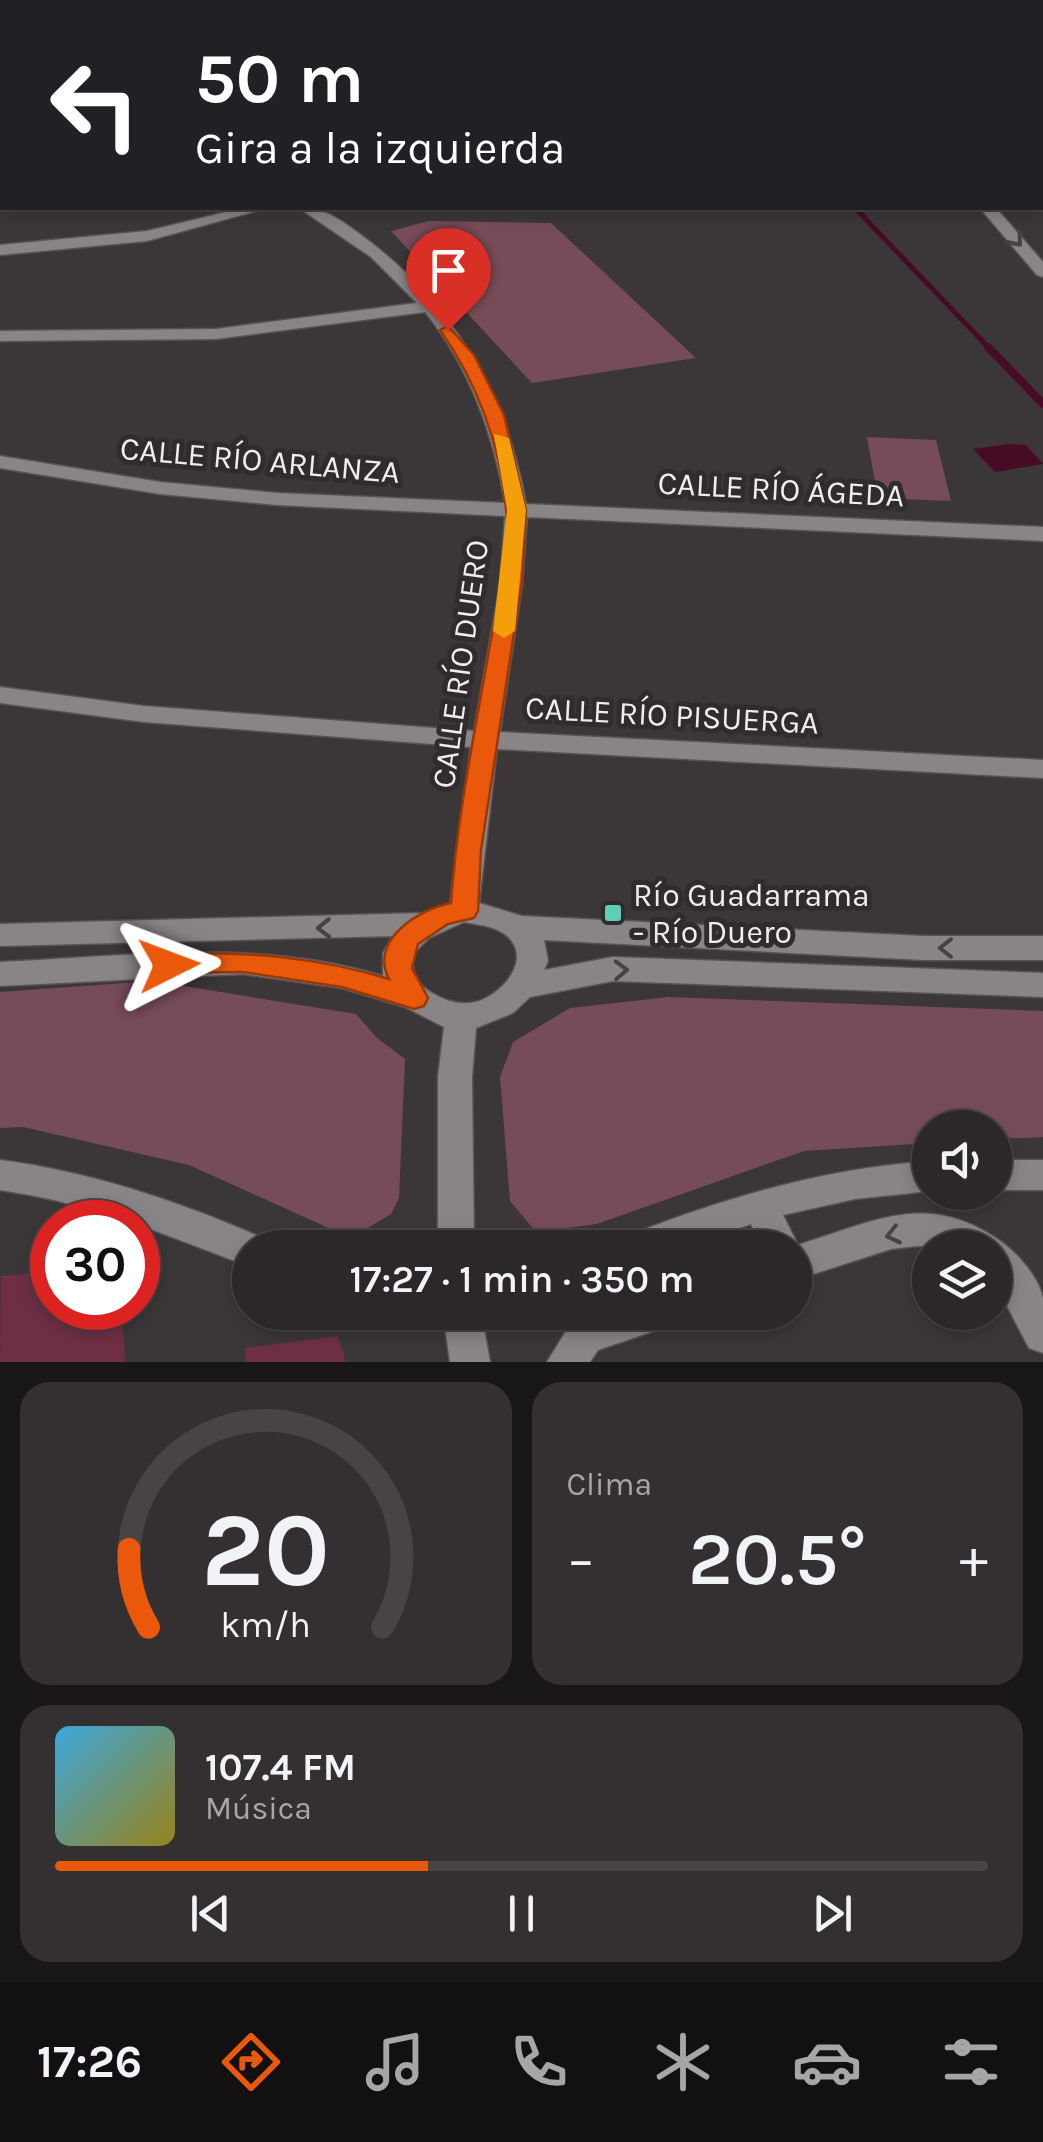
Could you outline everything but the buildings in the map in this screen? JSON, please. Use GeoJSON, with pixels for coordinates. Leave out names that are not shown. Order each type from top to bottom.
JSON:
{"type":"FeatureCollection","features":[{"type":"Feature","properties":{"kind":"street"},"geometry":{"type":"LineString","coordinates":[[0,250],[147,236],[251,210]]}},
{"type":"Feature","properties":{"kind":"street","name":"CALLE RÍO DUERO"},"geometry":{"type":"LineString","coordinates":[[310,210],[366,245],[430,306],[466,355],[495,415],[516,510],[512,580],[468,850],[464,911]]}},
{"type":"Feature","properties":{"kind":"street"},"geometry":{"type":"LineString","coordinates":[[990,210],[1043,272]]}},
{"type":"Feature","properties":{"kind":"street"},"geometry":{"type":"LineString","coordinates":[[1010,210],[1043,248]]}},
{"type":"Feature","properties":{"kind":"street"},"geometry":{"type":"LineString","coordinates":[[0,336],[216,334],[430,306]]}},
{"type":"Feature","properties":{"kind":"street","name":"CALLE RÍO ARLANZA"},"geometry":{"type":"LineString","coordinates":[[0,462],[160,488],[516,510]]}},
{"type":"Feature","properties":{"kind":"street","name":"CALLE RÍO ÁGEDA"},"geometry":{"type":"LineString","coordinates":[[516,510],[1043,534]]}},
{"type":"Feature","properties":{"kind":"street","name":"CALLE RÍO PISUERGA"},"geometry":{"type":"LineString","coordinates":[[0,695],[144,714],[486,740],[1043,769]]}},
{"type":"Feature","properties":{"kind":"street"},"geometry":{"type":"LineString","coordinates":[[0,934],[422,924],[464,911],[484,912],[517,928],[922,948],[1043,948]]}},
{"type":"Feature","properties":{"kind":"street"},"geometry":{"type":"LineString","coordinates":[[414,998],[402,984],[399,952],[422,924]]}},
{"type":"Feature","properties":{"kind":"street"},"geometry":{"type":"LineString","coordinates":[[517,928],[533,955],[526,986]]}},
{"type":"Feature","properties":{"kind":"street"},"geometry":{"type":"LineString","coordinates":[[0,974],[243,962],[342,976],[461,1015],[498,1008],[526,986],[613,969],[1043,985]]}},
{"type":"Feature","properties":{"kind":"street"},"geometry":{"type":"LineString","coordinates":[[456,1230],[455,1077],[461,1015]]}},
{"type":"Feature","properties":{"kind":"street"},"geometry":{"type":"LineString","coordinates":[[0,1175],[49,1180],[173,1216],[232,1242]]}},
{"type":"Feature","properties":{"kind":"street"},"geometry":{"type":"LineString","coordinates":[[1012,1175],[1043,1175]]}},
{"type":"Feature","properties":{"kind":"street"},"geometry":{"type":"LineString","coordinates":[[703,1230],[758,1204],[828,1187],[912,1178]]}},
{"type":"Feature","properties":{"kind":"street"},"geometry":{"type":"LineString","coordinates":[[758,1204],[772,1230]]}},
{"type":"Feature","properties":{"kind":"street"},"geometry":{"type":"LineString","coordinates":[[919,1230],[934,1226],[947,1230]]}},
{"type":"Feature","properties":{"kind":"street"},"geometry":{"type":"LineString","coordinates":[[812,1258],[912,1232]]}},
{"type":"Feature","properties":{"kind":"street"},"geometry":{"type":"LineString","coordinates":[[1012,1278],[1043,1334]]}},
{"type":"Feature","properties":{"kind":"street"},"geometry":{"type":"LineString","coordinates":[[465,1330],[470,1362]]}},
{"type":"Feature","properties":{"kind":"street"},"geometry":{"type":"LineString","coordinates":[[566,1362],[586,1336],[604,1330]]}},
{"type":"Feature","properties":{"kind":"shaded area"},"geometry":{"type":"Polygon","coordinates":[[[429,221],[551,223],[696,358],[532,383],[391,231],[429,221]]]}},
{"type":"Feature","properties":{"kind":"shaded area"},"geometry":{"type":"Polygon","coordinates":[[[867,437],[936,440],[951,501],[878,498],[867,437]]]}},
{"type":"Feature","properties":{"kind":"shaded area"},"geometry":{"type":"Polygon","coordinates":[[[1026,445],[1043,464],[995,472],[973,449],[1026,445]]]}},
{"type":"Feature","properties":{"kind":"shaded area"},"geometry":{"type":"Polygon","coordinates":[[[153,981],[356,1014],[377,1038],[405,1059],[399,1198],[391,1214],[368,1228],[333,1230],[189,1165],[23,1127],[0,1128],[0,992],[153,981]]]}},
{"type":"Feature","properties":{"kind":"shaded area"},"geometry":{"type":"Polygon","coordinates":[[[668,997],[1043,1011],[1043,1137],[1012,1138],[1012,1110],[912,1110],[912,1144],[804,1151],[597,1224],[534,1230],[510,1201],[500,1077],[513,1042],[570,1008],[668,997]]]}},
{"type":"Feature","properties":{"kind":"waterway"},"geometry":{"type":"LineString","coordinates":[[857,210],[990,349]]}},
{"type":"Feature","properties":{"kind":"waterway"},"geometry":{"type":"LineString","coordinates":[[988,347],[1043,404]]}},
{"type":"Feature","properties":{"kind":"slow traffic"},"geometry":{"type":"LineString","coordinates":[[500,438],[516,510],[504,631]]}},
{"type":"Feature","properties":{"kind":"place","name":"Río Guadarrama - Río Duero"},"geometry":{"type":"Point","coordinates":[613,913]}},
{"type":"Feature","properties":{"kind":"route"},"geometry":{"type":"LineString","coordinates":[[169,965],[243,962],[342,976],[414,998],[402,984],[398,968],[399,952],[408,936],[442,915],[464,911],[468,850],[512,580],[516,510],[495,415],[466,355],[448,330]]}}]}
